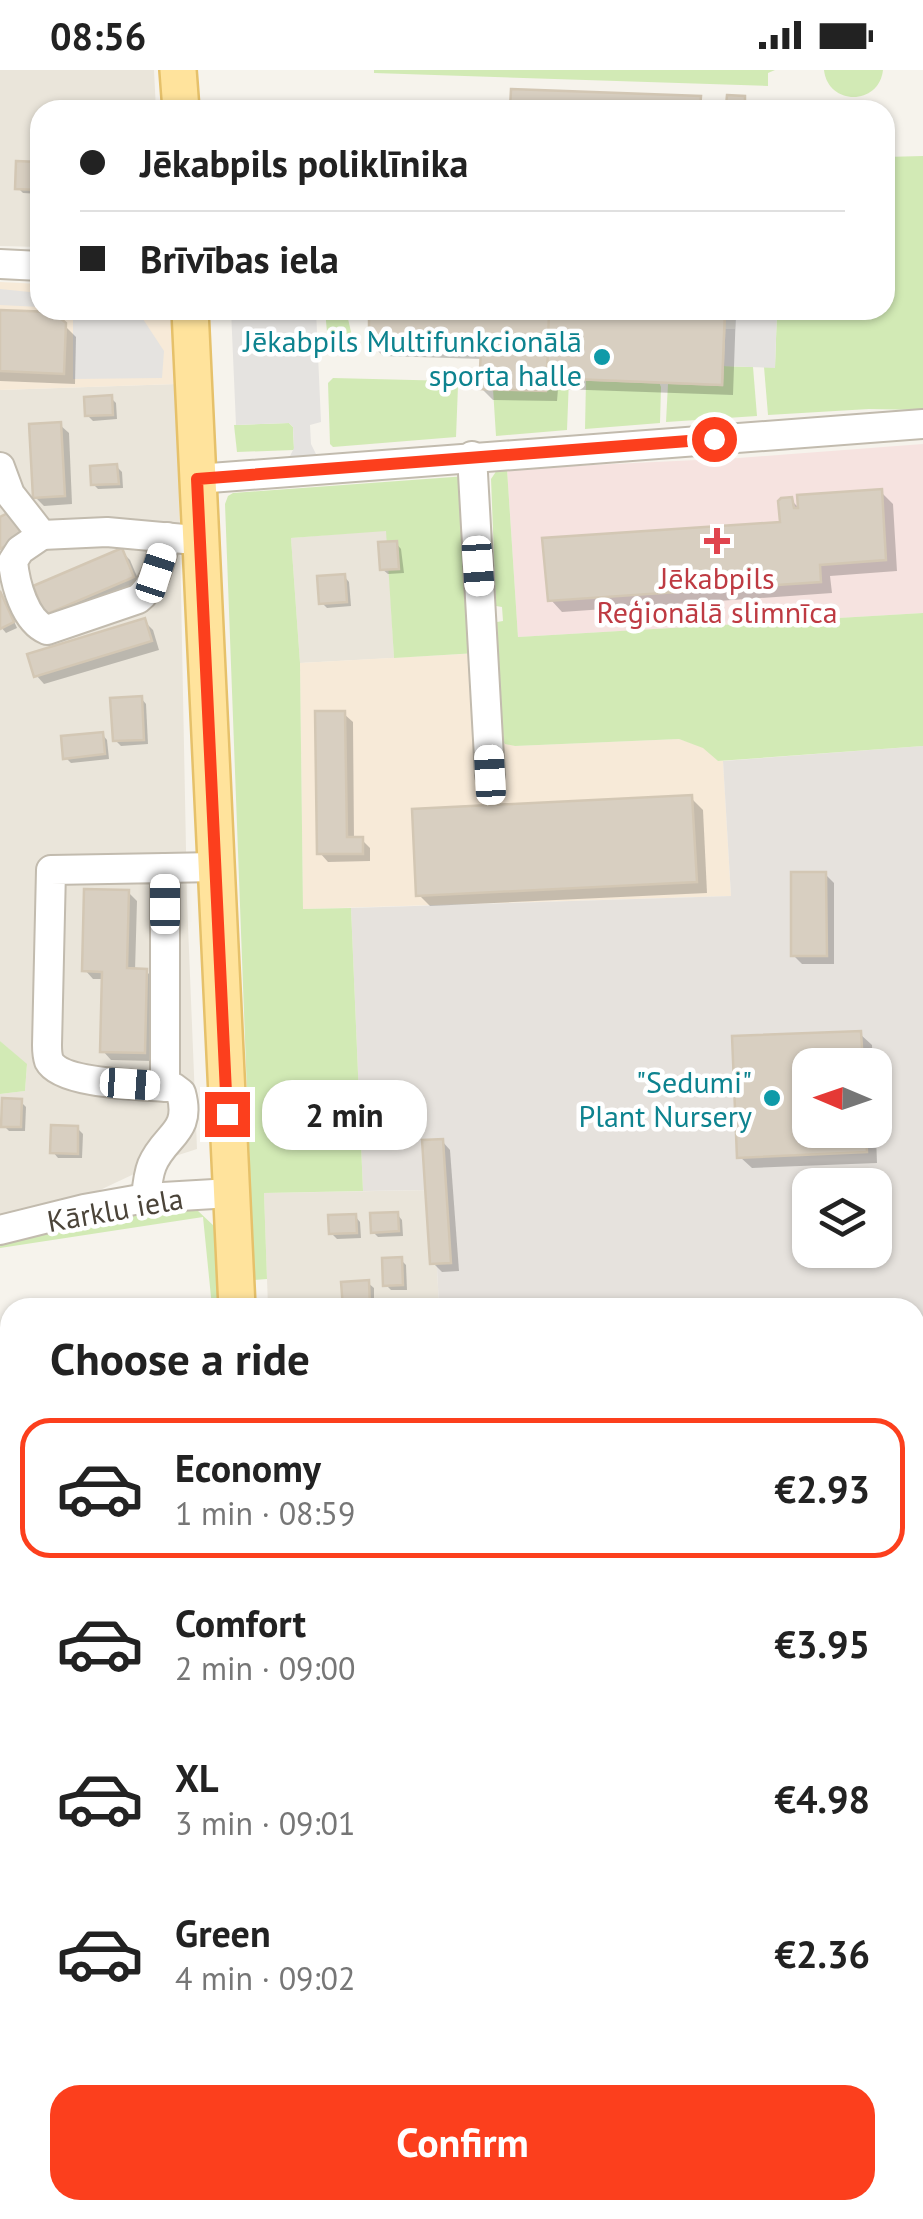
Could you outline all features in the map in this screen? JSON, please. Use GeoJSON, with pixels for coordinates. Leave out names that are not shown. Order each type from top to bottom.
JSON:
{"type":"FeatureCollection","features":[{"type":"Feature","properties":{"kind":"main road"},"geometry":{"type":"LineString","coordinates":[[178,70],[180,100]]}},
{"type":"Feature","properties":{"kind":"main road"},"geometry":{"type":"LineString","coordinates":[[190,320],[197,479],[184,539],[215,867],[236,1298]]}},
{"type":"Feature","properties":{"kind":"street"},"geometry":{"type":"LineString","coordinates":[[0,264],[30,266]]}},
{"type":"Feature","properties":{"kind":"street"},"geometry":{"type":"LineString","coordinates":[[197,479],[923,424]]}},
{"type":"Feature","properties":{"kind":"street"},"geometry":{"type":"LineString","coordinates":[[472,456],[490,775]]}},
{"type":"Feature","properties":{"kind":"street"},"geometry":{"type":"LineString","coordinates":[[0,467],[10,494],[42,535]]}},
{"type":"Feature","properties":{"kind":"street"},"geometry":{"type":"LineString","coordinates":[[107,532],[184,539],[138,599],[47,630],[39,627],[16,583],[12,561],[20,550],[42,535],[107,532]]}},
{"type":"Feature","properties":{"kind":"street"},"geometry":{"type":"LineString","coordinates":[[146,1198],[153,1163],[185,1119],[182,1093],[173,1087],[83,1078],[53,1066],[49,1060],[51,870],[215,867]]}},
{"type":"Feature","properties":{"kind":"street"},"geometry":{"type":"LineString","coordinates":[[165,868],[166,1087]]}},
{"type":"Feature","properties":{"kind":"street","name":"Kārklu iela"},"geometry":{"type":"LineString","coordinates":[[0,1230],[146,1198],[231,1193]]}},
{"type":"Feature","properties":{"kind":"shaded area"},"geometry":{"type":"Polygon","coordinates":[[[0,70],[154,70],[156,100],[30,100],[30,247],[0,246],[0,70]]]}},
{"type":"Feature","properties":{"kind":"shaded area"},"geometry":{"type":"Polygon","coordinates":[[[0,282],[30,284],[30,320],[174,320],[177,384],[0,390],[0,282]]]}},
{"type":"Feature","properties":{"kind":"shaded area"},"geometry":{"type":"Polygon","coordinates":[[[0,289],[30,292],[30,306],[0,305],[0,289]]]}},
{"type":"Feature","properties":{"kind":"shaded area"},"geometry":{"type":"Polygon","coordinates":[[[73,320],[144,320],[164,351],[162,378],[73,379],[73,320]]]}},
{"type":"Feature","properties":{"kind":"shaded area"},"geometry":{"type":"Polygon","coordinates":[[[231,320],[316,320],[321,422],[310,425],[311,444],[317,456],[288,460],[294,448],[293,427],[289,423],[236,425],[231,320]]]}},
{"type":"Feature","properties":{"kind":"shaded area"},"geometry":{"type":"Polygon","coordinates":[[[735,320],[777,320],[775,368],[723,366],[724,329],[735,329],[735,320]]]}},
{"type":"Feature","properties":{"kind":"shaded area"},"geometry":{"type":"Polygon","coordinates":[[[177,384],[187,901],[197,1149],[49,1208],[0,1215],[0,1094],[25,1091],[27,1065],[0,1041],[0,390],[177,384]]]}},
{"type":"Feature","properties":{"kind":"shaded area","name":"Jēkabpils Reģionālā slimnīca"},"geometry":{"type":"Polygon","coordinates":[[[923,444],[923,613],[518,637],[507,469],[923,444]]]}},
{"type":"Feature","properties":{"kind":"shaded area"},"geometry":{"type":"Polygon","coordinates":[[[387,530],[394,658],[300,663],[291,538],[387,530]]]}},
{"type":"Feature","properties":{"kind":"shaded area"},"geometry":{"type":"Polygon","coordinates":[[[498,652],[501,738],[515,746],[679,739],[703,747],[723,761],[731,896],[303,909],[300,663],[498,652]]]}},
{"type":"Feature","properties":{"kind":"shaded area"},"geometry":{"type":"Polygon","coordinates":[[[923,746],[923,1298],[439,1298],[433,1190],[363,1191],[351,908],[731,896],[723,761],[923,746]]]}},
{"type":"Feature","properties":{"kind":"shaded area"},"geometry":{"type":"Polygon","coordinates":[[[433,1190],[439,1298],[268,1298],[264,1193],[433,1190]]]}},
{"type":"Feature","properties":{"kind":"green space"},"geometry":{"type":"Polygon","coordinates":[[[374,70],[775,70],[768,73],[768,86],[374,70]]]}},
{"type":"Feature","properties":{"kind":"green space"},"geometry":{"type":"Polygon","coordinates":[[[824,70],[883,70],[873,90],[854,97],[834,90],[824,70]]]}},
{"type":"Feature","properties":{"kind":"green space"},"geometry":{"type":"Polygon","coordinates":[[[923,156],[923,410],[768,415],[764,367],[775,367],[777,320],[895,320],[895,157],[923,156]]]}},
{"type":"Feature","properties":{"kind":"green space"},"geometry":{"type":"Polygon","coordinates":[[[326,320],[348,320],[354,345],[328,343],[326,320]]]}},
{"type":"Feature","properties":{"kind":"green space"},"geometry":{"type":"Polygon","coordinates":[[[722,366],[753,367],[757,416],[666,422],[668,384],[722,366]]]}},
{"type":"Feature","properties":{"kind":"green space"},"geometry":{"type":"Polygon","coordinates":[[[333,378],[453,381],[458,386],[456,437],[333,447],[328,383],[333,378]]]}},
{"type":"Feature","properties":{"kind":"green space"},"geometry":{"type":"Polygon","coordinates":[[[547,378],[569,379],[567,430],[496,436],[493,389],[546,391],[547,378]]]}},
{"type":"Feature","properties":{"kind":"green space"},"geometry":{"type":"Polygon","coordinates":[[[586,380],[659,382],[660,423],[585,429],[586,380]]]}},
{"type":"Feature","properties":{"kind":"green space"},"geometry":{"type":"Polygon","coordinates":[[[289,423],[293,427],[294,450],[237,452],[234,425],[289,423]]]}},
{"type":"Feature","properties":{"kind":"green space"},"geometry":{"type":"Polygon","coordinates":[[[507,469],[518,637],[923,613],[923,746],[718,761],[703,748],[679,739],[505,744],[501,739],[497,622],[503,621],[502,607],[496,606],[491,479],[497,470],[507,469]]]}},
{"type":"Feature","properties":{"kind":"green space"},"geometry":{"type":"Polygon","coordinates":[[[467,476],[477,653],[394,658],[386,531],[291,538],[300,663],[303,909],[351,908],[363,1191],[264,1193],[267,1279],[254,1280],[225,504],[233,493],[467,476]]]}},
{"type":"Feature","properties":{"kind":"green space"},"geometry":{"type":"Polygon","coordinates":[[[0,1041],[27,1064],[25,1091],[0,1094],[0,1041]]]}},
{"type":"Feature","properties":{"kind":"green space"},"geometry":{"type":"Polygon","coordinates":[[[154,1208],[197,1210],[215,1227],[219,1298],[211,1298],[203,1217],[0,1248],[0,1242],[154,1208]]]}},
{"type":"Feature","properties":{"kind":"building"},"geometry":{"type":"Polygon","coordinates":[[[511,89],[701,96],[701,100],[510,100],[511,89]]]}},
{"type":"Feature","properties":{"kind":"building"},"geometry":{"type":"Polygon","coordinates":[[[727,95],[745,96],[745,100],[727,100],[727,95]]]}},
{"type":"Feature","properties":{"kind":"building"},"geometry":{"type":"Polygon","coordinates":[[[16,161],[30,162],[30,190],[15,189],[16,161]]]}},
{"type":"Feature","properties":{"kind":"building"},"geometry":{"type":"Polygon","coordinates":[[[0,310],[30,311],[30,320],[66,323],[64,374],[0,371],[0,310]]]}},
{"type":"Feature","properties":{"kind":"building","name":"Jēkabpils Multifunkcionālā sporta halle"},"geometry":{"type":"Polygon","coordinates":[[[369,320],[725,320],[722,385],[547,378],[546,391],[479,389],[481,349],[369,345],[369,320]]]}},
{"type":"Feature","properties":{"kind":"building"},"geometry":{"type":"Polygon","coordinates":[[[549,320],[725,320],[722,385],[547,378],[549,320]]]}},
{"type":"Feature","properties":{"kind":"building"},"geometry":{"type":"Polygon","coordinates":[[[112,395],[113,415],[85,416],[84,397],[112,395]]]}},
{"type":"Feature","properties":{"kind":"building"},"geometry":{"type":"Polygon","coordinates":[[[61,422],[65,496],[33,498],[29,424],[61,422]]]}},
{"type":"Feature","properties":{"kind":"building"},"geometry":{"type":"Polygon","coordinates":[[[117,464],[119,484],[91,485],[90,466],[117,464]]]}},
{"type":"Feature","properties":{"kind":"building"},"geometry":{"type":"Polygon","coordinates":[[[882,489],[886,560],[820,565],[821,582],[548,601],[542,538],[780,522],[781,498],[792,497],[794,508],[798,508],[797,495],[882,489]]]}},
{"type":"Feature","properties":{"kind":"building"},"geometry":{"type":"Polygon","coordinates":[[[12,511],[25,536],[0,549],[0,517],[12,511]]]}},
{"type":"Feature","properties":{"kind":"building"},"geometry":{"type":"Polygon","coordinates":[[[397,541],[399,569],[380,570],[378,542],[397,541]]]}},
{"type":"Feature","properties":{"kind":"building"},"geometry":{"type":"Polygon","coordinates":[[[122,548],[134,577],[45,615],[33,586],[122,548]]]}},
{"type":"Feature","properties":{"kind":"building"},"geometry":{"type":"Polygon","coordinates":[[[345,574],[347,602],[319,604],[317,576],[345,574]]]}},
{"type":"Feature","properties":{"kind":"building"},"geometry":{"type":"Polygon","coordinates":[[[0,591],[14,622],[0,629],[0,591]]]}},
{"type":"Feature","properties":{"kind":"building"},"geometry":{"type":"Polygon","coordinates":[[[145,618],[152,641],[34,677],[27,654],[145,618]]]}},
{"type":"Feature","properties":{"kind":"building"},"geometry":{"type":"Polygon","coordinates":[[[142,696],[144,740],[113,741],[110,698],[142,696]]]}},
{"type":"Feature","properties":{"kind":"building"},"geometry":{"type":"Polygon","coordinates":[[[315,711],[345,711],[347,837],[363,837],[363,854],[317,854],[315,711]]]}},
{"type":"Feature","properties":{"kind":"building"},"geometry":{"type":"Polygon","coordinates":[[[103,732],[105,754],[63,759],[61,736],[103,732]]]}},
{"type":"Feature","properties":{"kind":"building"},"geometry":{"type":"Polygon","coordinates":[[[692,795],[697,882],[416,896],[412,809],[692,795]]]}},
{"type":"Feature","properties":{"kind":"building"},"geometry":{"type":"Polygon","coordinates":[[[791,872],[826,872],[827,956],[791,956],[791,872]]]}},
{"type":"Feature","properties":{"kind":"building"},"geometry":{"type":"Polygon","coordinates":[[[84,889],[129,890],[127,968],[147,969],[145,1053],[100,1052],[102,972],[82,971],[84,889]]]}},
{"type":"Feature","properties":{"kind":"building","name":"\"Sedumi\" Plant Nursery"},"geometry":{"type":"Polygon","coordinates":[[[861,1031],[862,1048],[792,1048],[792,1148],[867,1148],[867,1152],[737,1158],[732,1036],[861,1031]]]}},
{"type":"Feature","properties":{"kind":"building"},"geometry":{"type":"Polygon","coordinates":[[[2,1098],[22,1099],[21,1127],[1,1127],[2,1098]]]}},
{"type":"Feature","properties":{"kind":"building"},"geometry":{"type":"Polygon","coordinates":[[[51,1125],[78,1126],[78,1154],[50,1153],[51,1125]]]}},
{"type":"Feature","properties":{"kind":"building"},"geometry":{"type":"Polygon","coordinates":[[[443,1139],[451,1263],[430,1264],[422,1140],[443,1139]]]}},
{"type":"Feature","properties":{"kind":"building"},"geometry":{"type":"Polygon","coordinates":[[[398,1212],[399,1231],[371,1233],[370,1213],[398,1212]]]}},
{"type":"Feature","properties":{"kind":"building"},"geometry":{"type":"Polygon","coordinates":[[[356,1214],[357,1233],[329,1234],[328,1215],[356,1214]]]}},
{"type":"Feature","properties":{"kind":"building"},"geometry":{"type":"Polygon","coordinates":[[[402,1257],[403,1285],[383,1286],[382,1258],[402,1257]]]}},
{"type":"Feature","properties":{"kind":"building"},"geometry":{"type":"Polygon","coordinates":[[[369,1280],[370,1298],[342,1298],[341,1282],[369,1280]]]}},
{"type":"Feature","properties":{"kind":"place","name":"Jēkabpils Multifunkcionālā sporta halle"},"geometry":{"type":"Point","coordinates":[602,357]}},
{"type":"Feature","properties":{"kind":"place","name":"Jēkabpils Reģionālā slimnīca"},"geometry":{"type":"Point","coordinates":[717,541]}},
{"type":"Feature","properties":{"kind":"place","name":"\"Sedumi\" Plant Nursery"},"geometry":{"type":"Point","coordinates":[772,1098]}},
{"type":"Feature","properties":{"kind":"route"},"geometry":{"type":"LineString","coordinates":[[227,1114],[197,479],[714,439]]}}]}
